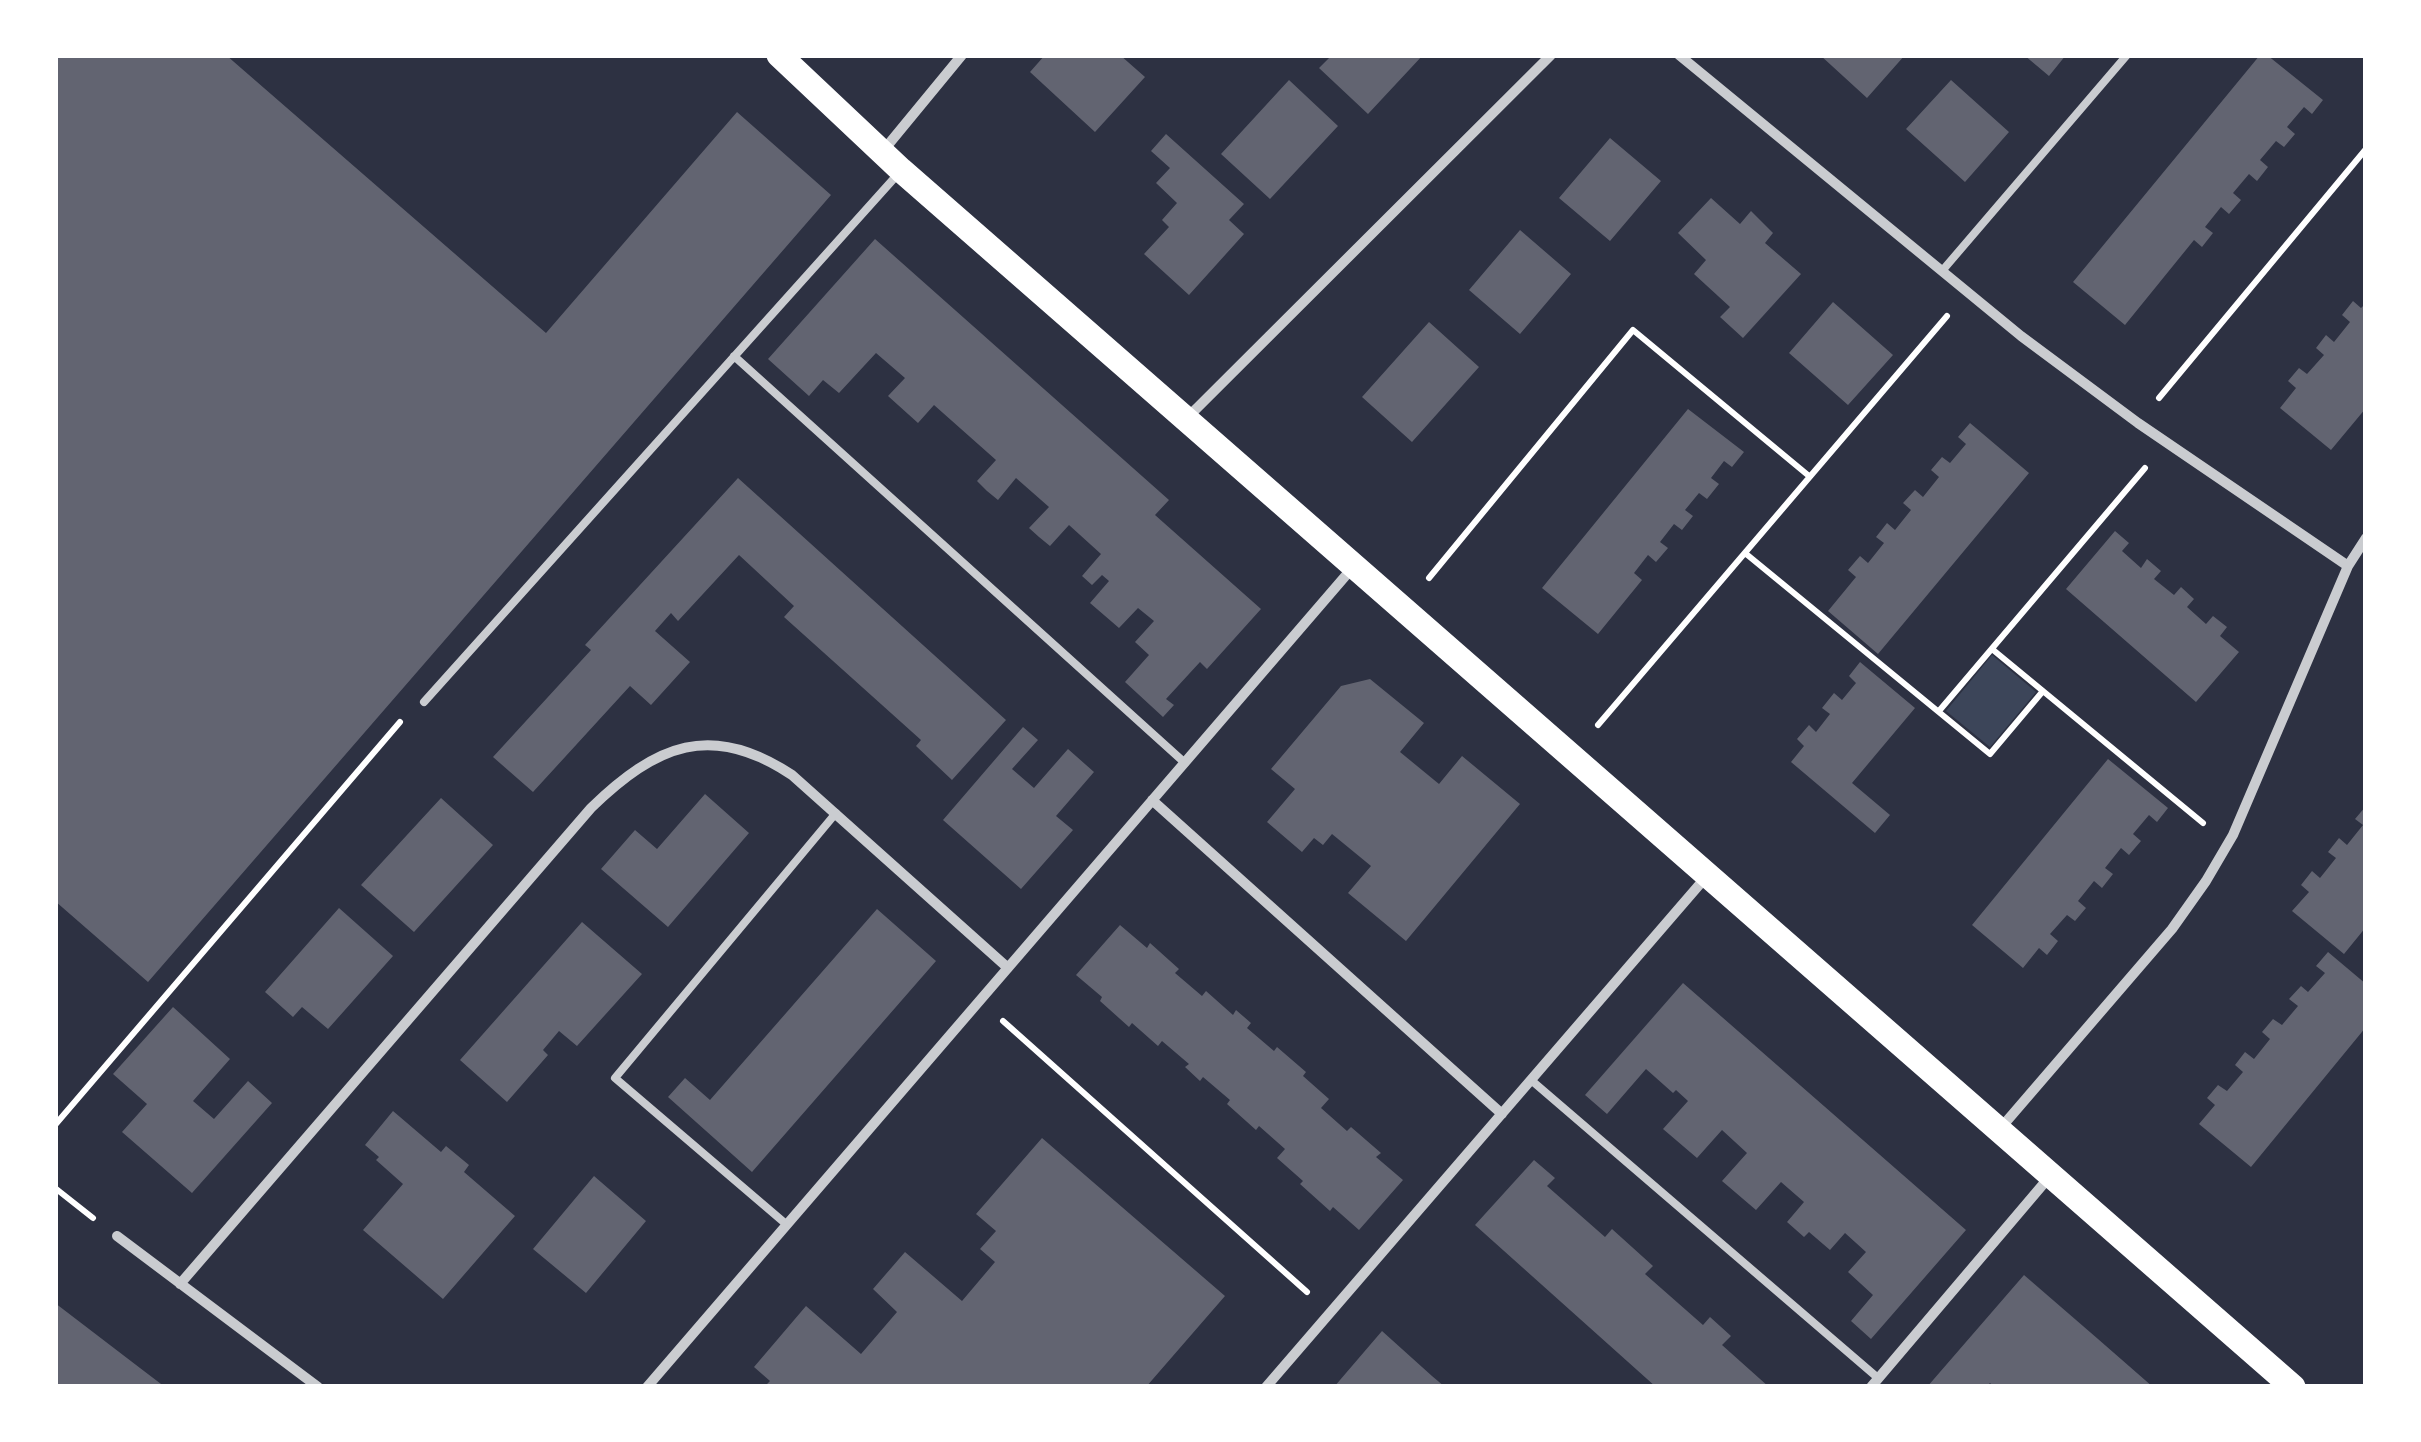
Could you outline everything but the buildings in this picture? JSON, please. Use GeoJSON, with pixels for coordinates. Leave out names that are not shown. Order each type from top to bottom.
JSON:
{"type":"FeatureCollection","features":[{"type":"Feature","properties":{"kind":"main road"},"geometry":{"type":"LineString","coordinates":[[779,55],[891,162],[2293,1387]]}},
{"type":"Feature","properties":{"kind":"street"},"geometry":{"type":"LineString","coordinates":[[891,162],[962,55]]}},
{"type":"Feature","properties":{"kind":"street"},"geometry":{"type":"LineString","coordinates":[[1186,420],[1550,55]]}},
{"type":"Feature","properties":{"kind":"street"},"geometry":{"type":"LineString","coordinates":[[1679,55],[1967,292],[2138,423],[2348,566]]}},
{"type":"Feature","properties":{"kind":"street"},"geometry":{"type":"LineString","coordinates":[[2000,1130],[2172,929],[2228,844],[2348,566],[2366,538]]}},
{"type":"Feature","properties":{"kind":"street"},"geometry":{"type":"LineString","coordinates":[[647,1387],[1354,566]]}},
{"type":"Feature","properties":{"kind":"street"},"geometry":{"type":"LineString","coordinates":[[180,1284],[558,846],[618,781],[652,759],[690,745],[726,746],[762,755],[836,813],[1008,968]]}},
{"type":"Feature","properties":{"kind":"street"},"geometry":{"type":"LineString","coordinates":[[1152,800],[1502,1114]]}},
{"type":"Feature","properties":{"kind":"street"},"geometry":{"type":"LineString","coordinates":[[1266,1387],[1707,876]]}},
{"type":"Feature","properties":{"kind":"street"},"geometry":{"type":"LineString","coordinates":[[1875,1383],[2051,1175]]}},
{"type":"Feature","properties":{"kind":"street"},"geometry":{"type":"LineString","coordinates":[[117,1236],[318,1387]]}},
{"type":"Feature","properties":{"kind":"lane"},"geometry":{"type":"LineString","coordinates":[[1942,271],[2127,55]]}},
{"type":"Feature","properties":{"kind":"lane"},"geometry":{"type":"LineString","coordinates":[[424,702],[734,356],[891,162]]}},
{"type":"Feature","properties":{"kind":"lane"},"geometry":{"type":"LineString","coordinates":[[734,356],[1185,762]]}},
{"type":"Feature","properties":{"kind":"lane"},"geometry":{"type":"LineString","coordinates":[[786,1224],[616,1078],[836,813]]}},
{"type":"Feature","properties":{"kind":"lane"},"geometry":{"type":"LineString","coordinates":[[1531,1080],[1875,1383]]}},
{"type":"Feature","properties":{"kind":"path"},"geometry":{"type":"LineString","coordinates":[[2138,423],[2366,148]]}},
{"type":"Feature","properties":{"kind":"path"},"geometry":{"type":"LineString","coordinates":[[1572,756],[1967,292]]}},
{"type":"Feature","properties":{"kind":"path"},"geometry":{"type":"LineString","coordinates":[[1403,610],[1633,330],[1810,476]]}},
{"type":"Feature","properties":{"kind":"path"},"geometry":{"type":"LineString","coordinates":[[1939,711],[2166,443]]}},
{"type":"Feature","properties":{"kind":"path"},"geometry":{"type":"LineString","coordinates":[[1745,552],[1990,754],[2043,692]]}},
{"type":"Feature","properties":{"kind":"path"},"geometry":{"type":"LineString","coordinates":[[1992,649],[2228,844]]}},
{"type":"Feature","properties":{"kind":"path"},"geometry":{"type":"LineString","coordinates":[[55,1125],[394,729],[424,702]]}},
{"type":"Feature","properties":{"kind":"path"},"geometry":{"type":"LineString","coordinates":[[980,1000],[1330,1313]]}},
{"type":"Feature","properties":{"kind":"path"},"geometry":{"type":"LineString","coordinates":[[55,1188],[117,1236]]}},
{"type":"Feature","properties":{"kind":"shaded area"},"geometry":{"type":"Polygon","coordinates":[[[1992,655],[2036,692],[1990,747],[1946,711],[1992,655]]]}}]}
